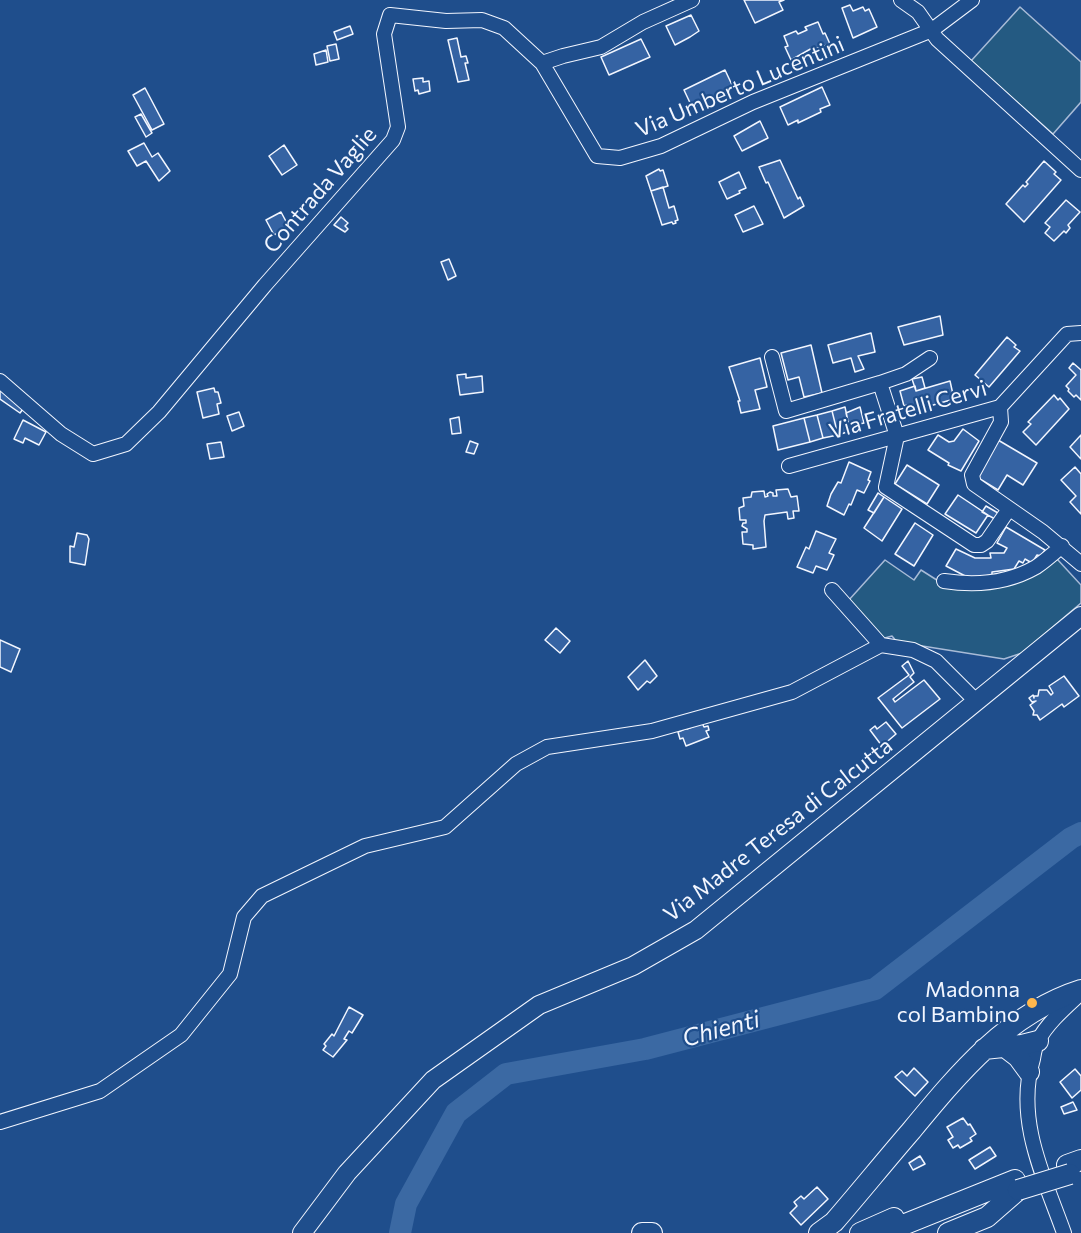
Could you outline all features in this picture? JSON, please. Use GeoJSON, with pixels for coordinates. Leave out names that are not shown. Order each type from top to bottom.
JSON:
{"type":"FeatureCollection","features":[{"type":"Feature","properties":{"kind":"highway"},"geometry":{"type":"LineString","coordinates":[[819,1233],[834,1222],[982,1050],[1011,1027],[1056,998],[1081,992]]}},
{"type":"Feature","properties":{"kind":"highway"},"geometry":{"type":"LineString","coordinates":[[1011,1027],[1024,1030],[1038,1041]]}},
{"type":"Feature","properties":{"kind":"highway"},"geometry":{"type":"LineString","coordinates":[[982,1050],[1038,1041]]}},
{"type":"Feature","properties":{"kind":"highway"},"geometry":{"type":"LineString","coordinates":[[1005,1047],[1029,1072]]}},
{"type":"Feature","properties":{"kind":"highway"},"geometry":{"type":"LineString","coordinates":[[884,1233],[963,1201],[1075,1168]]}},
{"type":"Feature","properties":{"kind":"highway"},"geometry":{"type":"LineString","coordinates":[[913,1233],[1016,1185]]}},
{"type":"Feature","properties":{"kind":"highway"},"geometry":{"type":"LineString","coordinates":[[948,1233],[987,1217],[1016,1185]]}},
{"type":"Feature","properties":{"kind":"highway"},"geometry":{"type":"LineString","coordinates":[[860,1233],[922,1206],[963,1201]]}},
{"type":"Feature","properties":{"kind":"highway"},"geometry":{"type":"LineString","coordinates":[[642,1233],[652,1233]]}},
{"type":"Feature","properties":{"kind":"main road","name":"Via Madre Teresa di Calcutta"},"geometry":{"type":"LineString","coordinates":[[302,1233],[347,1173],[433,1080],[539,1005],[633,966],[696,930],[1081,616]]}},
{"type":"Feature","properties":{"kind":"street"},"geometry":{"type":"LineString","coordinates":[[542,63],[601,47],[643,22],[692,0]]}},
{"type":"Feature","properties":{"kind":"street"},"geometry":{"type":"LineString","coordinates":[[901,0],[918,12],[938,39],[1081,170]]}},
{"type":"Feature","properties":{"kind":"street"},"geometry":{"type":"LineString","coordinates":[[932,30],[972,0]]}},
{"type":"Feature","properties":{"kind":"street","name":"Contrada Vaglie"},"geometry":{"type":"LineString","coordinates":[[0,381],[61,434],[93,454],[126,444],[151,420],[265,285],[393,140],[398,127],[384,34],[390,15],[446,21],[482,20],[504,28],[542,63]]}},
{"type":"Feature","properties":{"kind":"street","name":"Via Umberto Lucentini"},"geometry":{"type":"LineString","coordinates":[[542,63],[597,156],[620,158],[661,146],[753,102],[932,30]]}},
{"type":"Feature","properties":{"kind":"street","name":"Via Fratelli Cervi"},"geometry":{"type":"LineString","coordinates":[[789,466],[1000,407],[1067,334],[1081,333]]}},
{"type":"Feature","properties":{"kind":"street"},"geometry":{"type":"LineString","coordinates":[[772,357],[786,411],[906,374],[930,358]]}},
{"type":"Feature","properties":{"kind":"street"},"geometry":{"type":"LineString","coordinates":[[880,383],[897,436],[886,487],[974,545],[981,545],[987,541],[1009,509]]}},
{"type":"Feature","properties":{"kind":"street"},"geometry":{"type":"LineString","coordinates":[[1000,407],[1001,422],[972,475],[974,484],[1062,546],[1081,564]]}},
{"type":"Feature","properties":{"kind":"street"},"geometry":{"type":"LineString","coordinates":[[945,581],[969,585],[1008,579],[1037,567],[1062,546]]}},
{"type":"Feature","properties":{"kind":"street"},"geometry":{"type":"LineString","coordinates":[[832,590],[881,645]]}},
{"type":"Feature","properties":{"kind":"street"},"geometry":{"type":"LineString","coordinates":[[0,1122],[100,1091],[181,1035],[230,974],[244,916],[262,896],[365,846],[445,827],[516,764],[547,747],[652,731],[770,699],[792,692],[881,645],[913,650],[936,661],[977,702]]}},
{"type":"Feature","properties":{"kind":"street"},"geometry":{"type":"LineString","coordinates":[[1064,1233],[1031,1140],[1026,1105],[1029,1072],[1038,1041],[1081,992]]}},
{"type":"Feature","properties":{"kind":"shaded area"},"geometry":{"type":"Polygon","coordinates":[[[1020,7],[1081,62],[1081,102],[1053,134],[971,61],[1020,7]]]}},
{"type":"Feature","properties":{"kind":"shaded area"},"geometry":{"type":"Polygon","coordinates":[[[1057,559],[1081,585],[1081,603],[1022,653],[1004,659],[897,642],[892,636],[878,640],[848,601],[885,560],[914,580],[921,570],[951,589],[991,587],[1026,578],[1057,559]]]}},
{"type":"Feature","properties":{"kind":"building"},"geometry":{"type":"Polygon","coordinates":[[[744,0],[784,0],[779,2],[783,10],[755,23],[744,0]]]}},
{"type":"Feature","properties":{"kind":"building"},"geometry":{"type":"Polygon","coordinates":[[[850,5],[853,11],[863,7],[865,11],[869,9],[877,27],[853,38],[842,8],[850,5]]]}},
{"type":"Feature","properties":{"kind":"building"},"geometry":{"type":"Polygon","coordinates":[[[691,15],[699,31],[675,45],[666,26],[691,15]]]}},
{"type":"Feature","properties":{"kind":"building"},"geometry":{"type":"Polygon","coordinates":[[[818,22],[830,44],[815,49],[814,47],[791,60],[785,47],[788,46],[784,36],[796,31],[798,34],[807,30],[805,27],[818,22]]]}},
{"type":"Feature","properties":{"kind":"building"},"geometry":{"type":"Polygon","coordinates":[[[350,26],[353,34],[337,40],[334,32],[350,26]]]}},
{"type":"Feature","properties":{"kind":"building"},"geometry":{"type":"Polygon","coordinates":[[[457,38],[461,57],[466,56],[468,63],[465,63],[469,80],[458,82],[448,40],[457,38]]]}},
{"type":"Feature","properties":{"kind":"building"},"geometry":{"type":"Polygon","coordinates":[[[641,39],[650,57],[609,75],[601,57],[641,39]]]}},
{"type":"Feature","properties":{"kind":"building"},"geometry":{"type":"Polygon","coordinates":[[[336,44],[339,59],[330,61],[327,46],[336,44]]]}},
{"type":"Feature","properties":{"kind":"building"},"geometry":{"type":"Polygon","coordinates":[[[326,50],[328,62],[316,65],[314,54],[326,50]]]}},
{"type":"Feature","properties":{"kind":"building"},"geometry":{"type":"Polygon","coordinates":[[[725,70],[733,87],[692,107],[684,90],[725,70]]]}},
{"type":"Feature","properties":{"kind":"building"},"geometry":{"type":"Polygon","coordinates":[[[423,78],[423,82],[429,81],[430,91],[419,94],[418,90],[415,91],[413,79],[423,78]]]}},
{"type":"Feature","properties":{"kind":"building"},"geometry":{"type":"Polygon","coordinates":[[[822,87],[830,105],[798,123],[798,120],[788,125],[780,107],[822,87]]]}},
{"type":"Feature","properties":{"kind":"building"},"geometry":{"type":"Polygon","coordinates":[[[145,88],[164,124],[152,130],[133,95],[145,88]]]}},
{"type":"Feature","properties":{"kind":"building"},"geometry":{"type":"Polygon","coordinates":[[[141,114],[152,133],[146,137],[135,117],[141,114]]]}},
{"type":"Feature","properties":{"kind":"building"},"geometry":{"type":"Polygon","coordinates":[[[760,121],[768,138],[742,151],[734,136],[760,121]]]}},
{"type":"Feature","properties":{"kind":"building"},"geometry":{"type":"Polygon","coordinates":[[[144,143],[152,157],[158,153],[170,171],[159,181],[146,161],[137,166],[128,151],[144,143]]]}},
{"type":"Feature","properties":{"kind":"building"},"geometry":{"type":"Polygon","coordinates":[[[284,145],[297,165],[282,175],[269,156],[284,145]]]}},
{"type":"Feature","properties":{"kind":"building"},"geometry":{"type":"Polygon","coordinates":[[[780,160],[798,199],[800,197],[804,206],[784,218],[759,167],[780,160]]]}},
{"type":"Feature","properties":{"kind":"building"},"geometry":{"type":"Polygon","coordinates":[[[1044,161],[1061,180],[1024,222],[1006,204],[1023,185],[1025,187],[1028,184],[1026,182],[1044,161]]]}},
{"type":"Feature","properties":{"kind":"building"},"geometry":{"type":"Polygon","coordinates":[[[659,169],[663,170],[668,186],[651,191],[646,176],[659,169]]]}},
{"type":"Feature","properties":{"kind":"building"},"geometry":{"type":"Polygon","coordinates":[[[739,172],[746,188],[727,199],[719,182],[739,172]]]}},
{"type":"Feature","properties":{"kind":"building"},"geometry":{"type":"Polygon","coordinates":[[[663,187],[669,208],[674,206],[678,220],[673,224],[672,222],[662,225],[651,191],[663,187]]]}},
{"type":"Feature","properties":{"kind":"building"},"geometry":{"type":"Polygon","coordinates":[[[1066,200],[1080,212],[1068,225],[1070,228],[1066,233],[1064,231],[1054,241],[1045,233],[1050,227],[1045,223],[1066,200]]]}},
{"type":"Feature","properties":{"kind":"building"},"geometry":{"type":"Polygon","coordinates":[[[754,206],[763,224],[743,232],[735,215],[754,206]]]}},
{"type":"Feature","properties":{"kind":"building"},"geometry":{"type":"Polygon","coordinates":[[[281,212],[289,227],[274,235],[266,220],[281,212]]]}},
{"type":"Feature","properties":{"kind":"building"},"geometry":{"type":"Polygon","coordinates":[[[341,217],[348,223],[345,226],[348,229],[345,232],[334,225],[341,217]]]}},
{"type":"Feature","properties":{"kind":"building"},"geometry":{"type":"Polygon","coordinates":[[[449,259],[456,276],[448,280],[441,262],[449,259]]]}},
{"type":"Feature","properties":{"kind":"building"},"geometry":{"type":"Polygon","coordinates":[[[940,316],[943,335],[904,345],[898,327],[940,316]]]}},
{"type":"Feature","properties":{"kind":"building"},"geometry":{"type":"Polygon","coordinates":[[[871,333],[875,352],[858,356],[864,369],[855,372],[851,358],[833,363],[828,345],[871,333]]]}},
{"type":"Feature","properties":{"kind":"building"},"geometry":{"type":"Polygon","coordinates":[[[1007,337],[1020,351],[989,387],[975,375],[1007,337]]]}},
{"type":"Feature","properties":{"kind":"building"},"geometry":{"type":"Polygon","coordinates":[[[811,345],[822,393],[804,397],[799,377],[788,380],[781,353],[811,345]]]}},
{"type":"Feature","properties":{"kind":"building"},"geometry":{"type":"Polygon","coordinates":[[[760,358],[767,387],[755,390],[760,409],[741,413],[738,401],[740,401],[729,367],[760,358]]]}},
{"type":"Feature","properties":{"kind":"building"},"geometry":{"type":"Polygon","coordinates":[[[1073,363],[1081,370],[1081,400],[1076,395],[1074,397],[1066,386],[1076,375],[1069,368],[1073,363]]]}},
{"type":"Feature","properties":{"kind":"building"},"geometry":{"type":"Polygon","coordinates":[[[466,374],[466,378],[482,376],[483,392],[460,395],[457,375],[466,374]]]}},
{"type":"Feature","properties":{"kind":"building"},"geometry":{"type":"Polygon","coordinates":[[[922,377],[925,388],[916,391],[912,379],[922,377]]]}},
{"type":"Feature","properties":{"kind":"building"},"geometry":{"type":"Polygon","coordinates":[[[950,381],[954,399],[909,412],[907,405],[904,406],[900,391],[915,386],[916,391],[950,381]]]}},
{"type":"Feature","properties":{"kind":"building"},"geometry":{"type":"Polygon","coordinates":[[[214,388],[215,392],[218,392],[221,403],[217,404],[219,414],[203,418],[197,392],[214,388]]]}},
{"type":"Feature","properties":{"kind":"building"},"geometry":{"type":"Polygon","coordinates":[[[0,390],[26,405],[20,413],[0,399],[0,390]]]}},
{"type":"Feature","properties":{"kind":"building"},"geometry":{"type":"Polygon","coordinates":[[[1054,395],[1058,400],[1060,398],[1069,409],[1036,445],[1023,432],[1031,424],[1028,422],[1054,395]]]}},
{"type":"Feature","properties":{"kind":"building"},"geometry":{"type":"Polygon","coordinates":[[[845,407],[850,431],[838,435],[832,411],[845,407]]]}},
{"type":"Feature","properties":{"kind":"building"},"geometry":{"type":"Polygon","coordinates":[[[860,407],[864,423],[850,429],[846,413],[860,407]]]}},
{"type":"Feature","properties":{"kind":"building"},"geometry":{"type":"Polygon","coordinates":[[[832,411],[838,435],[823,438],[817,415],[832,411]]]}},
{"type":"Feature","properties":{"kind":"building"},"geometry":{"type":"Polygon","coordinates":[[[239,412],[244,426],[232,431],[227,416],[239,412]]]}},
{"type":"Feature","properties":{"kind":"building"},"geometry":{"type":"Polygon","coordinates":[[[817,415],[823,438],[810,442],[804,418],[817,415]]]}},
{"type":"Feature","properties":{"kind":"building"},"geometry":{"type":"Polygon","coordinates":[[[459,417],[461,433],[452,434],[450,419],[459,417]]]}},
{"type":"Feature","properties":{"kind":"building"},"geometry":{"type":"Polygon","coordinates":[[[804,418],[810,442],[778,450],[773,426],[804,418]]]}},
{"type":"Feature","properties":{"kind":"building"},"geometry":{"type":"Polygon","coordinates":[[[23,420],[46,432],[39,445],[25,438],[23,443],[14,439],[23,420]]]}},
{"type":"Feature","properties":{"kind":"building"},"geometry":{"type":"Polygon","coordinates":[[[963,429],[979,441],[961,471],[948,465],[949,463],[928,450],[938,435],[949,442],[954,441],[963,429]]]}},
{"type":"Feature","properties":{"kind":"building"},"geometry":{"type":"Polygon","coordinates":[[[1081,435],[1081,459],[1070,447],[1081,435]]]}},
{"type":"Feature","properties":{"kind":"building"},"geometry":{"type":"Polygon","coordinates":[[[998,440],[1037,463],[1023,485],[1007,475],[998,490],[975,476],[998,440]]]}},
{"type":"Feature","properties":{"kind":"building"},"geometry":{"type":"Polygon","coordinates":[[[470,441],[478,444],[474,454],[466,452],[470,441]]]}},
{"type":"Feature","properties":{"kind":"building"},"geometry":{"type":"Polygon","coordinates":[[[221,442],[224,457],[210,459],[207,444],[221,442]]]}},
{"type":"Feature","properties":{"kind":"building"},"geometry":{"type":"Polygon","coordinates":[[[849,462],[871,472],[868,480],[870,481],[864,493],[857,490],[844,515],[827,506],[838,482],[841,483],[849,462]]]}},
{"type":"Feature","properties":{"kind":"building"},"geometry":{"type":"Polygon","coordinates":[[[907,465],[939,485],[927,504],[895,484],[907,465]]]}},
{"type":"Feature","properties":{"kind":"building"},"geometry":{"type":"Polygon","coordinates":[[[1075,467],[1081,474],[1081,514],[1070,502],[1076,496],[1061,480],[1075,467]]]}},
{"type":"Feature","properties":{"kind":"building"},"geometry":{"type":"Polygon","coordinates":[[[788,489],[791,497],[797,496],[799,511],[793,511],[794,518],[788,519],[787,512],[765,515],[766,547],[753,549],[753,545],[743,544],[742,532],[747,532],[747,529],[742,526],[746,520],[740,520],[739,508],[744,506],[743,498],[751,497],[752,492],[764,491],[765,497],[770,492],[773,496],[777,496],[776,490],[788,489]]]}},
{"type":"Feature","properties":{"kind":"building"},"geometry":{"type":"Polygon","coordinates":[[[878,493],[884,497],[874,513],[868,510],[878,493]]]}},
{"type":"Feature","properties":{"kind":"building"},"geometry":{"type":"Polygon","coordinates":[[[958,495],[988,515],[976,533],[945,514],[958,495]]]}},
{"type":"Feature","properties":{"kind":"building"},"geometry":{"type":"Polygon","coordinates":[[[884,497],[902,509],[882,541],[864,528],[884,497]]]}},
{"type":"Feature","properties":{"kind":"building"},"geometry":{"type":"Polygon","coordinates":[[[986,506],[998,513],[995,519],[982,512],[986,506]]]}},
{"type":"Feature","properties":{"kind":"building"},"geometry":{"type":"Polygon","coordinates":[[[915,523],[933,535],[914,566],[895,554],[915,523]]]}},
{"type":"Feature","properties":{"kind":"building"},"geometry":{"type":"Polygon","coordinates":[[[1006,527],[1045,550],[1041,556],[1037,555],[1032,563],[1025,559],[1023,563],[1019,561],[1014,569],[969,578],[946,566],[956,549],[975,558],[991,558],[990,553],[1004,553],[1007,548],[997,543],[1006,527]]]}},
{"type":"Feature","properties":{"kind":"building"},"geometry":{"type":"Polygon","coordinates":[[[816,531],[836,539],[829,553],[834,555],[827,570],[816,566],[813,573],[797,567],[806,547],[809,549],[816,531]]]}},
{"type":"Feature","properties":{"kind":"building"},"geometry":{"type":"Polygon","coordinates":[[[77,533],[87,535],[89,539],[85,565],[70,562],[70,546],[74,547],[77,533]]]}},
{"type":"Feature","properties":{"kind":"building"},"geometry":{"type":"Polygon","coordinates":[[[556,628],[570,641],[560,653],[545,640],[556,628]]]}},
{"type":"Feature","properties":{"kind":"building"},"geometry":{"type":"Polygon","coordinates":[[[0,640],[20,649],[11,672],[0,667],[0,640]]]}},
{"type":"Feature","properties":{"kind":"building"},"geometry":{"type":"Polygon","coordinates":[[[645,660],[657,676],[650,683],[647,681],[638,690],[628,677],[645,660]]]}},
{"type":"Feature","properties":{"kind":"building"},"geometry":{"type":"Polygon","coordinates":[[[908,661],[914,673],[910,677],[914,682],[893,699],[895,702],[924,680],[940,699],[902,728],[878,698],[909,675],[902,666],[908,661]]]}},
{"type":"Feature","properties":{"kind":"building"},"geometry":{"type":"Polygon","coordinates":[[[1064,676],[1079,696],[1064,707],[1062,704],[1040,720],[1037,715],[1033,715],[1034,711],[1030,705],[1036,701],[1032,702],[1029,698],[1033,695],[1034,698],[1038,696],[1039,690],[1047,690],[1051,695],[1053,693],[1049,686],[1064,676]]]}},
{"type":"Feature","properties":{"kind":"building"},"geometry":{"type":"Polygon","coordinates":[[[886,722],[896,734],[882,746],[870,730],[875,726],[877,729],[886,722]]]}},
{"type":"Feature","properties":{"kind":"building"},"geometry":{"type":"Polygon","coordinates":[[[702,723],[704,727],[708,726],[709,730],[706,731],[709,737],[686,746],[678,732],[683,730],[682,727],[686,726],[687,729],[702,723]]]}},
{"type":"Feature","properties":{"kind":"building"},"geometry":{"type":"Polygon","coordinates":[[[349,1007],[363,1015],[352,1033],[349,1031],[344,1039],[347,1040],[333,1057],[323,1050],[326,1046],[324,1044],[332,1034],[334,1036],[349,1007]]]}},
{"type":"Feature","properties":{"kind":"building"},"geometry":{"type":"Polygon","coordinates":[[[914,1068],[928,1082],[915,1096],[895,1077],[902,1071],[907,1076],[914,1068]]]}},
{"type":"Feature","properties":{"kind":"building"},"geometry":{"type":"Polygon","coordinates":[[[1075,1069],[1081,1076],[1081,1090],[1072,1098],[1060,1082],[1075,1069]]]}},
{"type":"Feature","properties":{"kind":"building"},"geometry":{"type":"Polygon","coordinates":[[[1073,1102],[1077,1110],[1064,1114],[1061,1107],[1073,1102]]]}},
{"type":"Feature","properties":{"kind":"building"},"geometry":{"type":"Polygon","coordinates":[[[963,1118],[976,1134],[970,1138],[972,1141],[960,1148],[958,1145],[953,1148],[948,1140],[953,1137],[947,1127],[963,1118]]]}},
{"type":"Feature","properties":{"kind":"building"},"geometry":{"type":"Polygon","coordinates":[[[990,1147],[996,1156],[975,1169],[969,1160],[990,1147]]]}},
{"type":"Feature","properties":{"kind":"building"},"geometry":{"type":"Polygon","coordinates":[[[920,1156],[925,1164],[913,1170],[909,1163],[920,1156]]]}},
{"type":"Feature","properties":{"kind":"building"},"geometry":{"type":"Polygon","coordinates":[[[817,1187],[828,1199],[801,1225],[790,1213],[797,1206],[794,1202],[801,1196],[804,1199],[817,1187]]]}},
{"type":"Feature","properties":{"kind":"waterway","name":"Chienti"},"geometry":{"type":"LineString","coordinates":[[400,1233],[406,1204],[456,1113],[506,1074],[645,1049],[875,989],[1071,838],[1081,833]]}},
{"type":"Feature","properties":{"kind":"place","name":"Madonna col Bambino"},"geometry":{"type":"Point","coordinates":[1032,1003]}}]}
